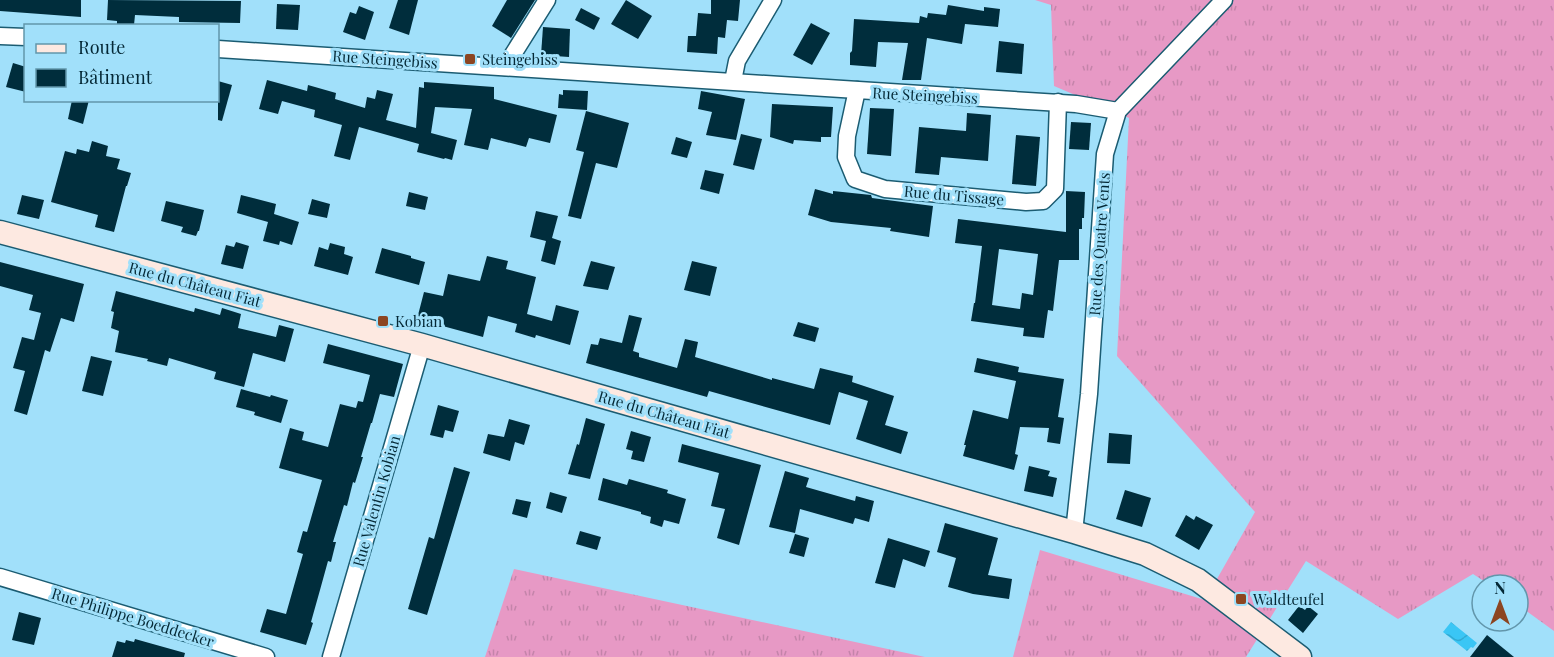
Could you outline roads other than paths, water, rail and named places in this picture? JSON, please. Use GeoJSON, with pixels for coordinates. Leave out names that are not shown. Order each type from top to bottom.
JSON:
{"type":"FeatureCollection","features":[{"type":"Feature","properties":{"kind":"street"},"geometry":{"type":"LineString","coordinates":[[505,67],[547,0]]}},
{"type":"Feature","properties":{"kind":"street"},"geometry":{"type":"LineString","coordinates":[[733,81],[737,61],[773,0]]}},
{"type":"Feature","properties":{"kind":"street","name":"Rue des Quatre Vents"},"geometry":{"type":"LineString","coordinates":[[1074,531],[1089,394],[1105,154],[1118,111],[1224,0]]}},
{"type":"Feature","properties":{"kind":"street"},"geometry":{"type":"LineString","coordinates":[[0,36],[24,37]]}},
{"type":"Feature","properties":{"kind":"street","name":"Rue Steingebiss"},"geometry":{"type":"LineString","coordinates":[[219,49],[1058,102],[1118,111]]}},
{"type":"Feature","properties":{"kind":"street","name":"Rue du Tissage"},"geometry":{"type":"LineString","coordinates":[[857,90],[847,136],[846,158],[855,179],[885,189],[1026,202],[1043,201],[1055,189],[1058,102]]}},
{"type":"Feature","properties":{"kind":"street","name":"Rue du Château Fiat"},"geometry":{"type":"LineString","coordinates":[[0,232],[422,345],[1074,531],[1145,554],[1198,580],[1300,657]]}},
{"type":"Feature","properties":{"kind":"street","name":"Rue Valentin Kobian"},"geometry":{"type":"LineString","coordinates":[[331,657],[422,345]]}},
{"type":"Feature","properties":{"kind":"street","name":"Rue Philippe Boeddecker"},"geometry":{"type":"LineString","coordinates":[[0,577],[266,657]]}},
{"type":"Feature","properties":{"kind":"water"},"geometry":{"type":"Polygon","coordinates":[[[1451,622],[1477,643],[1473,648],[1467,651],[1443,632],[1451,622]]]}},
{"type":"Feature","properties":{"kind":"place","name":"Steingebiss"},"geometry":{"type":"Point","coordinates":[470,59]}},
{"type":"Feature","properties":{"kind":"place","name":"Kobian"},"geometry":{"type":"Point","coordinates":[383,321]}},
{"type":"Feature","properties":{"kind":"place","name":"Waldteufel"},"geometry":{"type":"Point","coordinates":[1241,599]}}]}
